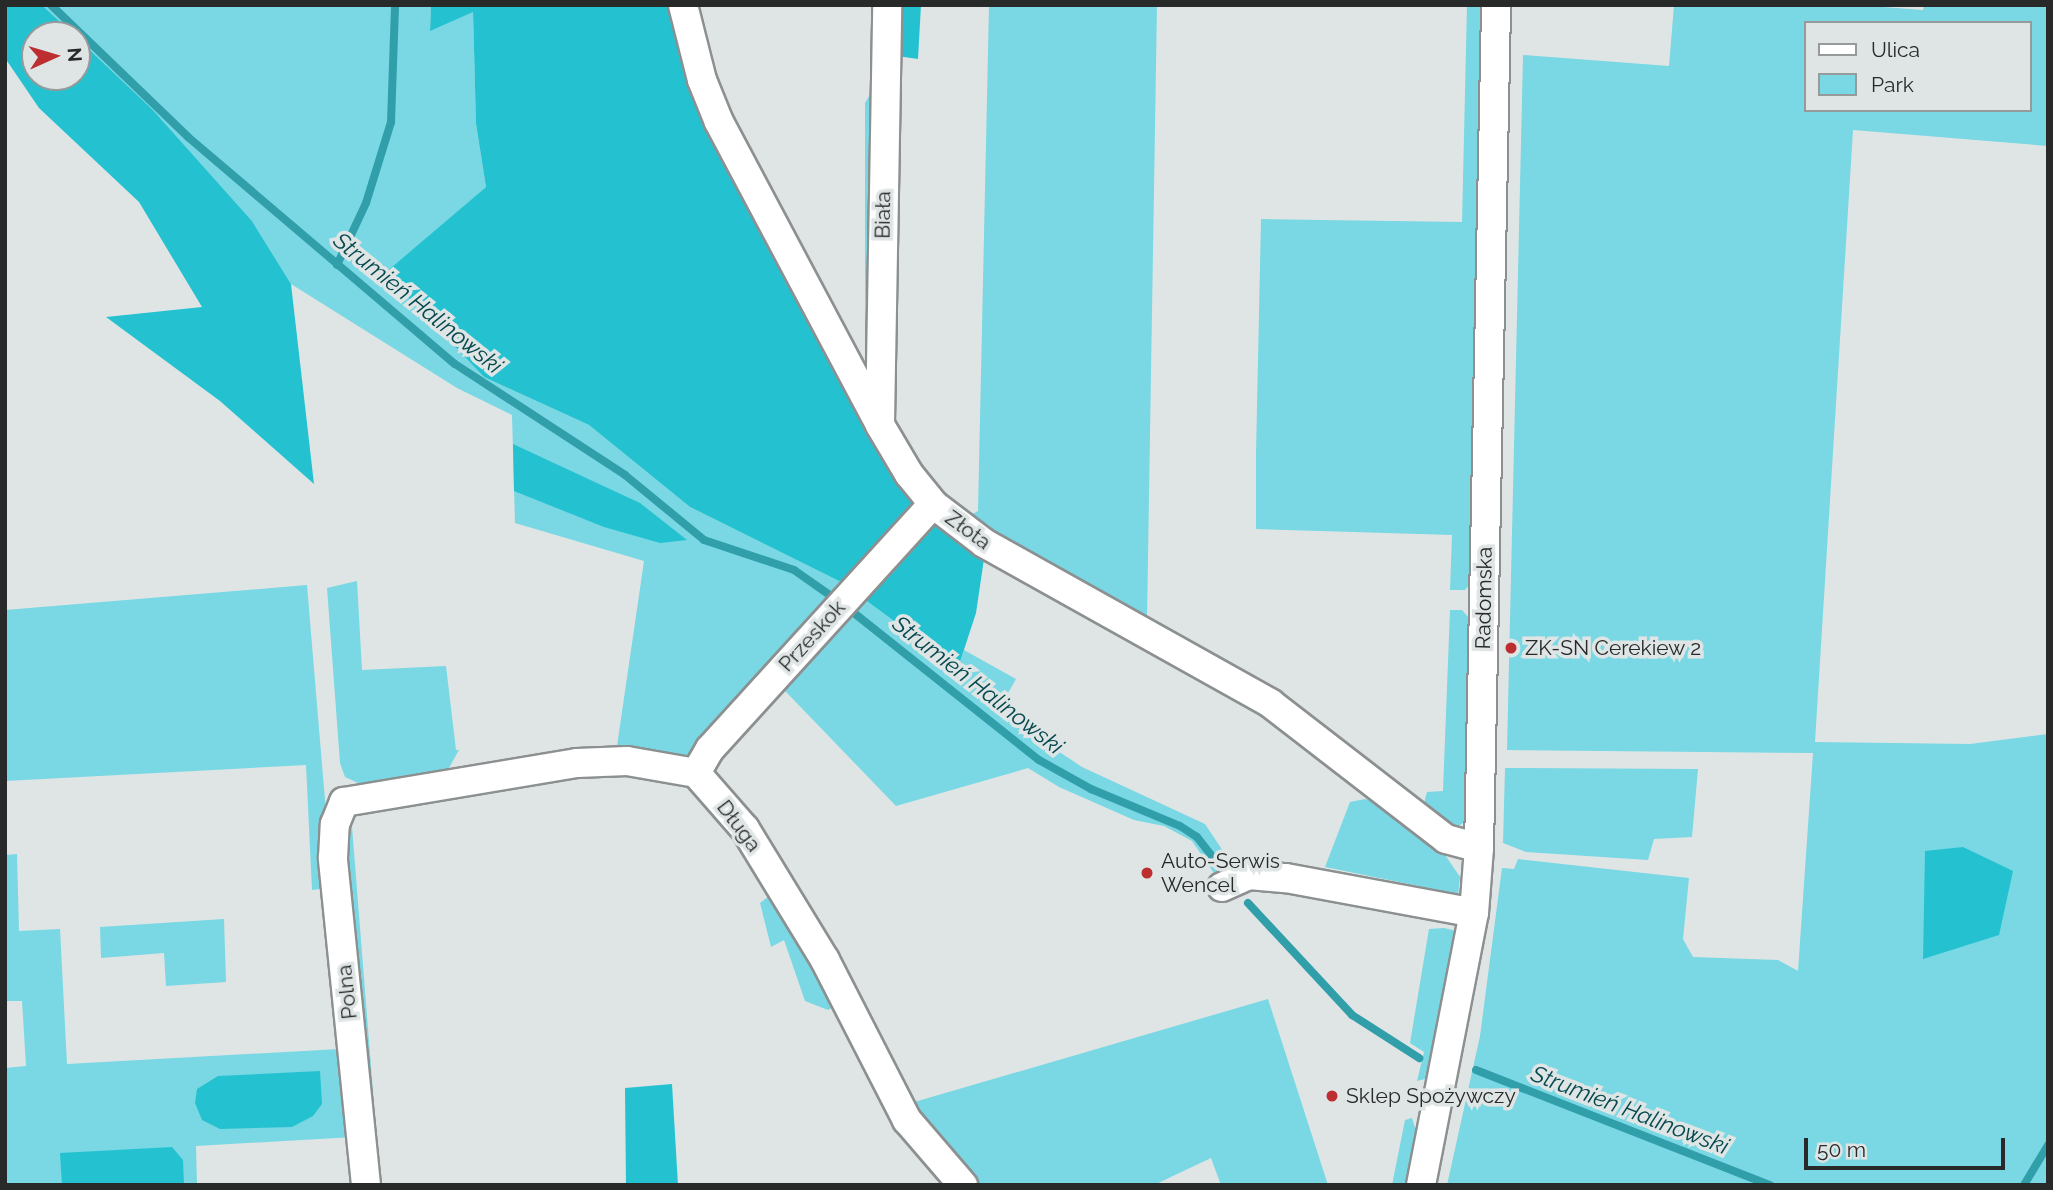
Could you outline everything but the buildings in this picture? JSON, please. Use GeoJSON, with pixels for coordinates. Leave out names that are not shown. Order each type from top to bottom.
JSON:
{"type":"FeatureCollection","features":[{"type":"Feature","properties":{"kind":"street","name":"Złota"},"geometry":{"type":"LineString","coordinates":[[684,5],[702,80],[719,122],[880,425],[909,474],[933,504],[984,543],[1270,703],[1446,839],[1479,848]]}},
{"type":"Feature","properties":{"kind":"street","name":"Biała"},"geometry":{"type":"LineString","coordinates":[[880,425],[887,5]]}},
{"type":"Feature","properties":{"kind":"street","name":"Radomska"},"geometry":{"type":"LineString","coordinates":[[1421,1185],[1474,913],[1479,848],[1496,5]]}},
{"type":"Feature","properties":{"kind":"street","name":"Przeskok"},"geometry":{"type":"LineString","coordinates":[[696,773],[710,749],[933,504]]}},
{"type":"Feature","properties":{"kind":"street","name":"Polna"},"geometry":{"type":"LineString","coordinates":[[366,1185],[333,858],[335,824],[344,802],[577,763],[627,761],[696,773]]}},
{"type":"Feature","properties":{"kind":"street","name":"Długa"},"geometry":{"type":"LineString","coordinates":[[696,773],[745,829],[817,948],[907,1120],[963,1185]]}},
{"type":"Feature","properties":{"kind":"street"},"geometry":{"type":"LineString","coordinates":[[1222,887],[1249,875],[1286,878],[1474,913]]}},
{"type":"Feature","properties":{"kind":"green space"},"geometry":{"type":"Polygon","coordinates":[[[42,5],[431,5],[430,30],[473,11],[476,124],[486,187],[386,273],[484,377],[589,425],[690,507],[841,582],[958,668],[964,650],[1016,679],[998,711],[1082,767],[1205,824],[1233,866],[1216,876],[1192,841],[1164,826],[1134,820],[1059,787],[1028,768],[896,806],[762,667],[690,759],[617,746],[644,561],[515,523],[512,415],[457,388],[291,284],[252,221],[152,109],[91,51],[91,21],[59,21],[42,5]]]}},
{"type":"Feature","properties":{"kind":"green space"},"geometry":{"type":"Polygon","coordinates":[[[989,5],[1157,5],[1147,619],[1057,573],[967,517],[978,511],[989,5]]]}},
{"type":"Feature","properties":{"kind":"green space"},"geometry":{"type":"Polygon","coordinates":[[[1467,5],[1481,5],[1471,583],[1465,590],[1450,590],[1452,535],[1256,529],[1261,219],[1462,222],[1467,5]]]}},
{"type":"Feature","properties":{"kind":"green space"},"geometry":{"type":"Polygon","coordinates":[[[1674,5],[1856,5],[1923,10],[1924,5],[2048,5],[2048,146],[1853,130],[1815,742],[1970,744],[2048,734],[2048,1185],[1447,1185],[1480,1036],[1502,868],[1514,869],[1518,859],[1689,878],[1683,939],[1693,957],[1778,960],[1798,971],[1813,753],[1507,750],[1523,55],[1669,66],[1674,5]]]}},
{"type":"Feature","properties":{"kind":"green space"},"geometry":{"type":"Polygon","coordinates":[[[872,25],[879,27],[872,392],[865,382],[865,103],[872,91],[872,25]]]}},
{"type":"Feature","properties":{"kind":"green space"},"geometry":{"type":"Polygon","coordinates":[[[357,581],[362,670],[446,666],[456,750],[459,750],[445,775],[369,788],[345,777],[340,763],[327,588],[357,581]]]}},
{"type":"Feature","properties":{"kind":"green space"},"geometry":{"type":"Polygon","coordinates":[[[307,585],[326,812],[327,888],[312,890],[306,765],[5,781],[5,610],[307,585]]]}},
{"type":"Feature","properties":{"kind":"green space"},"geometry":{"type":"Polygon","coordinates":[[[1450,610],[1462,610],[1470,619],[1465,821],[1454,830],[1422,811],[1427,792],[1443,791],[1450,610]]]}},
{"type":"Feature","properties":{"kind":"green space"},"geometry":{"type":"Polygon","coordinates":[[[1505,768],[1698,769],[1692,837],[1654,839],[1648,860],[1526,852],[1503,843],[1505,768]]]}},
{"type":"Feature","properties":{"kind":"green space"},"geometry":{"type":"Polygon","coordinates":[[[1365,799],[1378,802],[1443,852],[1460,877],[1458,894],[1325,867],[1350,802],[1365,799]]]}},
{"type":"Feature","properties":{"kind":"green space"},"geometry":{"type":"Polygon","coordinates":[[[351,814],[374,1104],[368,1104],[341,865],[351,814]]]}},
{"type":"Feature","properties":{"kind":"green space"},"geometry":{"type":"Polygon","coordinates":[[[17,854],[19,931],[60,929],[67,1064],[340,1049],[354,1137],[196,1146],[197,1185],[5,1185],[5,1068],[26,1066],[22,1001],[5,1001],[5,855],[17,854]]]}},
{"type":"Feature","properties":{"kind":"green space"},"geometry":{"type":"Polygon","coordinates":[[[758,880],[798,930],[833,1007],[828,1010],[805,1001],[784,940],[771,947],[760,903],[769,896],[758,880]]]}},
{"type":"Feature","properties":{"kind":"green space"},"geometry":{"type":"Polygon","coordinates":[[[224,919],[226,982],[166,986],[164,953],[101,958],[100,927],[224,919]]]}},
{"type":"Feature","properties":{"kind":"green space"},"geometry":{"type":"Polygon","coordinates":[[[1429,929],[1457,931],[1433,1077],[1417,1081],[1424,1052],[1410,1043],[1429,929]]]}},
{"type":"Feature","properties":{"kind":"green space"},"geometry":{"type":"Polygon","coordinates":[[[1268,999],[1328,1185],[1221,1185],[1211,1158],[1154,1185],[971,1185],[911,1103],[1268,999]]]}},
{"type":"Feature","properties":{"kind":"green space"},"geometry":{"type":"Polygon","coordinates":[[[1412,1118],[1418,1137],[1409,1185],[1392,1185],[1405,1120],[1412,1118]]]}},
{"type":"Feature","properties":{"kind":"shaded area"},"geometry":{"type":"Polygon","coordinates":[[[5,5],[42,5],[59,21],[21,21],[21,82],[5,58],[5,5]]]}},
{"type":"Feature","properties":{"kind":"shaded area"},"geometry":{"type":"Polygon","coordinates":[[[431,5],[672,5],[684,68],[710,134],[892,468],[913,503],[984,559],[976,613],[958,668],[841,582],[690,507],[589,425],[484,377],[385,273],[486,187],[476,124],[473,12],[430,31],[431,5]]]}},
{"type":"Feature","properties":{"kind":"shaded area"},"geometry":{"type":"Polygon","coordinates":[[[897,5],[921,5],[918,59],[897,56],[897,5]]]}},
{"type":"Feature","properties":{"kind":"shaded area"},"geometry":{"type":"Polygon","coordinates":[[[91,51],[152,109],[252,221],[291,284],[314,484],[220,401],[106,317],[202,307],[139,202],[39,108],[27,91],[91,91],[91,51]]]}},
{"type":"Feature","properties":{"kind":"shaded area"},"geometry":{"type":"Polygon","coordinates":[[[513,444],[640,503],[687,540],[660,543],[604,527],[514,491],[513,444]]]}},
{"type":"Feature","properties":{"kind":"shaded area"},"geometry":{"type":"Polygon","coordinates":[[[1963,847],[2013,871],[1999,935],[1923,959],[1925,851],[1963,847]]]}},
{"type":"Feature","properties":{"kind":"shaded area"},"geometry":{"type":"Polygon","coordinates":[[[320,1071],[322,1104],[313,1116],[292,1127],[220,1129],[202,1120],[195,1103],[197,1089],[218,1076],[320,1071]]]}},
{"type":"Feature","properties":{"kind":"shaded area"},"geometry":{"type":"Polygon","coordinates":[[[672,1084],[678,1185],[626,1185],[625,1088],[672,1084]]]}},
{"type":"Feature","properties":{"kind":"shaded area"},"geometry":{"type":"Polygon","coordinates":[[[172,1147],[183,1160],[184,1185],[62,1185],[60,1153],[172,1147]]]}},
{"type":"Feature","properties":{"kind":"waterway","name":"Strumień Halinowski"},"geometry":{"type":"LineString","coordinates":[[51,5],[188,137],[455,364],[625,475],[704,540],[794,570],[834,598]]}},
{"type":"Feature","properties":{"kind":"waterway"},"geometry":{"type":"LineString","coordinates":[[337,265],[366,203],[391,122],[395,5]]}},
{"type":"Feature","properties":{"kind":"waterway","name":"Strumień Halinowski"},"geometry":{"type":"LineString","coordinates":[[854,613],[1039,760],[1091,789],[1180,826],[1197,837],[1221,868]]}},
{"type":"Feature","properties":{"kind":"waterway","name":"Strumień Halinowski"},"geometry":{"type":"LineString","coordinates":[[1248,903],[1352,1015],[1419,1058]]}},
{"type":"Feature","properties":{"kind":"waterway","name":"Strumień Halinowski"},"geometry":{"type":"LineString","coordinates":[[1476,1070],[1770,1185]]}},
{"type":"Feature","properties":{"kind":"waterway"},"geometry":{"type":"LineString","coordinates":[[2024,1185],[2048,1145]]}},
{"type":"Feature","properties":{"kind":"place","name":"ZK-SN Cerekiew 2"},"geometry":{"type":"Point","coordinates":[1511,648]}},
{"type":"Feature","properties":{"kind":"place","name":"Auto-Serwis Wencel"},"geometry":{"type":"Point","coordinates":[1147,873]}},
{"type":"Feature","properties":{"kind":"place","name":"Sklep Spożywczy"},"geometry":{"type":"Point","coordinates":[1332,1096]}}]}
